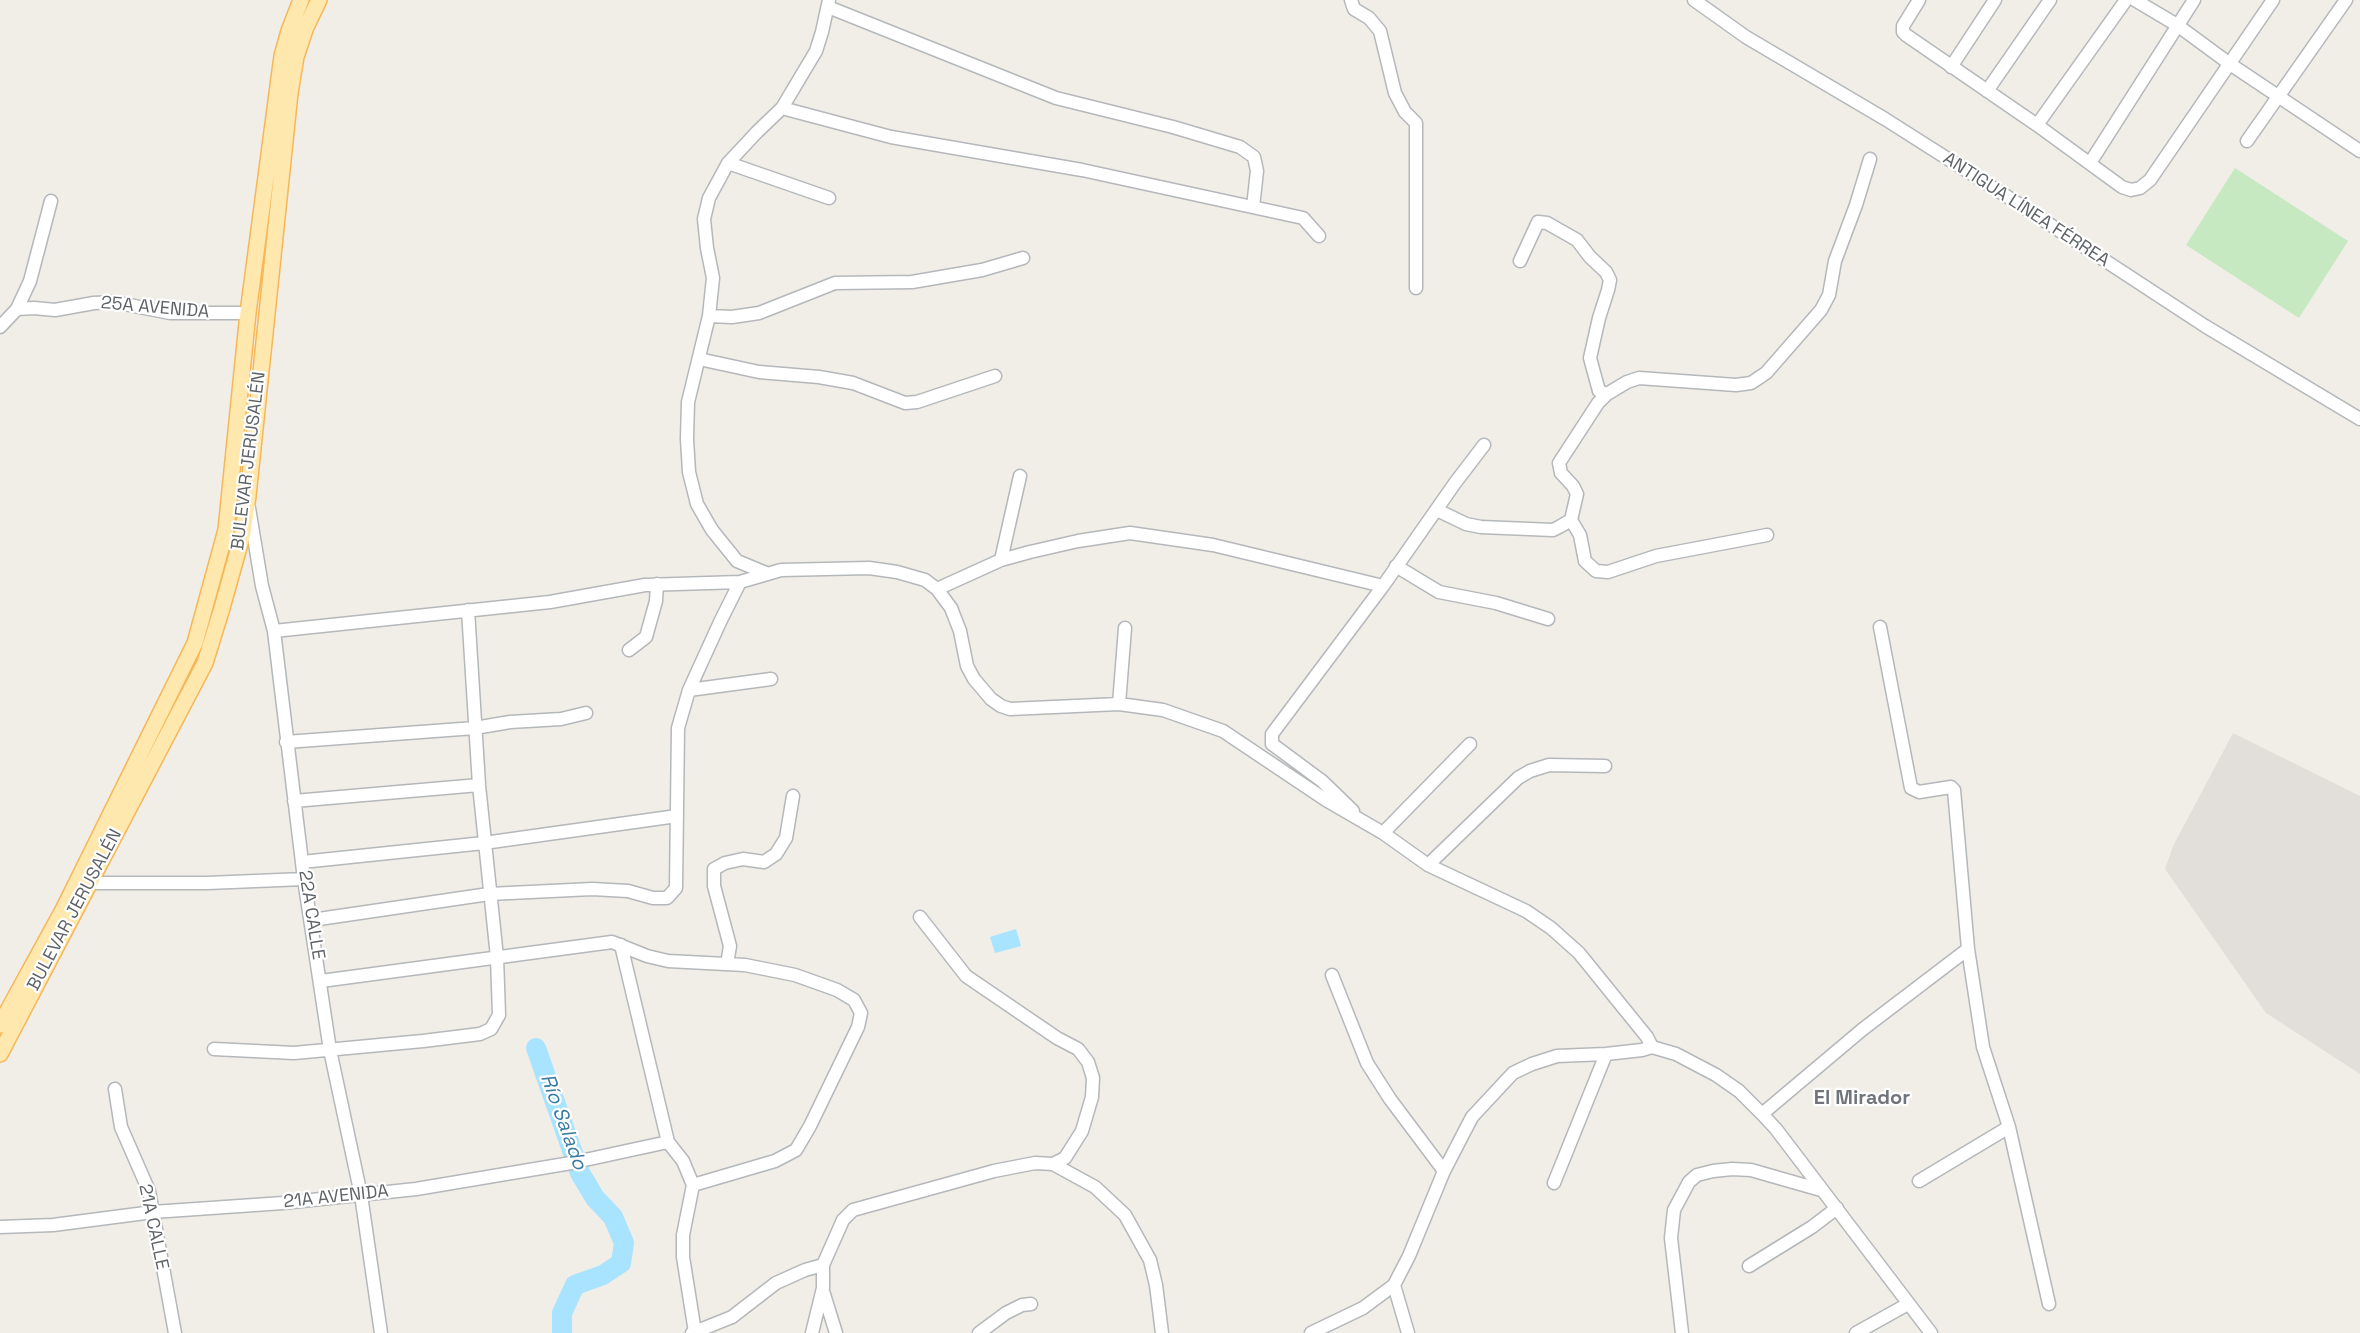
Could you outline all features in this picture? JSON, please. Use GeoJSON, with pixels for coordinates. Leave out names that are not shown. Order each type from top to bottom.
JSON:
{"type":"FeatureCollection","features":[{"type":"Feature","properties":{"kind":"main road","name":"BULEVAR JERUSALÉN"},"geometry":{"type":"LineString","coordinates":[[0,1025],[64,908],[195,643],[226,530],[248,313],[282,56],[301,0]]}},
{"type":"Feature","properties":{"kind":"main road","name":"BULEVAR JERUSALÉN"},"geometry":{"type":"LineString","coordinates":[[0,1054],[205,663],[235,567],[248,496],[290,93],[296,57],[318,0]]}},
{"type":"Feature","properties":{"kind":"street"},"geometry":{"type":"LineString","coordinates":[[1351,0],[1354,9],[1370,18],[1380,31],[1395,93],[1405,112],[1416,123],[1416,288]]}},
{"type":"Feature","properties":{"kind":"street","name":"ANTIGUA LÍNEA FÉRREA"},"geometry":{"type":"LineString","coordinates":[[1694,0],[1746,37],[1885,119],[2205,326],[2360,419]]}},
{"type":"Feature","properties":{"kind":"street"},"geometry":{"type":"LineString","coordinates":[[1919,0],[1903,26],[1903,32],[2122,187],[2131,190],[2140,188],[2150,180],[2273,0]]}},
{"type":"Feature","properties":{"kind":"street"},"geometry":{"type":"LineString","coordinates":[[1951,67],[1995,0]]}},
{"type":"Feature","properties":{"kind":"street"},"geometry":{"type":"LineString","coordinates":[[1987,91],[2050,0]]}},
{"type":"Feature","properties":{"kind":"street"},"geometry":{"type":"LineString","coordinates":[[2037,125],[2126,0]]}},
{"type":"Feature","properties":{"kind":"street"},"geometry":{"type":"LineString","coordinates":[[2135,0],[2177,25],[2230,64],[2360,151]]}},
{"type":"Feature","properties":{"kind":"street"},"geometry":{"type":"LineString","coordinates":[[2090,163],[2194,0]]}},
{"type":"Feature","properties":{"kind":"street"},"geometry":{"type":"LineString","coordinates":[[2247,141],[2346,0]]}},
{"type":"Feature","properties":{"kind":"street"},"geometry":{"type":"LineString","coordinates":[[766,573],[737,561],[712,530],[697,504],[689,472],[688,402],[710,316],[713,278],[704,219],[709,198],[728,163],[782,108],[816,51],[829,4],[1056,98],[1173,127],[1240,147],[1254,157],[1256,164],[1252,207]]}},
{"type":"Feature","properties":{"kind":"street"},"geometry":{"type":"LineString","coordinates":[[782,108],[891,137],[1082,170],[1303,218],[1319,236]]}},
{"type":"Feature","properties":{"kind":"street"},"geometry":{"type":"LineString","coordinates":[[1767,535],[1656,556],[1608,572],[1596,571],[1585,561],[1580,535],[1571,520],[1577,494],[1561,473],[1559,463],[1598,403],[1607,394],[1628,381],[1639,378],[1736,385],[1751,383],[1766,373],[1821,310],[1829,296],[1835,261],[1870,159]]}},
{"type":"Feature","properties":{"kind":"street"},"geometry":{"type":"LineString","coordinates":[[728,163],[830,198]]}},
{"type":"Feature","properties":{"kind":"street"},"geometry":{"type":"LineString","coordinates":[[0,327],[17,309],[30,281],[51,201]]}},
{"type":"Feature","properties":{"kind":"street"},"geometry":{"type":"LineString","coordinates":[[1520,261],[1538,222],[1547,223],[1578,240],[1590,257],[1606,272],[1610,280],[1590,358],[1599,391],[1607,394]]}},
{"type":"Feature","properties":{"kind":"street"},"geometry":{"type":"LineString","coordinates":[[710,316],[732,317],[759,313],[835,283],[912,282],[982,270],[1023,258]]}},
{"type":"Feature","properties":{"kind":"street","name":"25A AVENIDA"},"geometry":{"type":"LineString","coordinates":[[17,309],[55,310],[114,302],[170,313],[248,313]]}},
{"type":"Feature","properties":{"kind":"street"},"geometry":{"type":"LineString","coordinates":[[699,359],[759,372],[819,377],[853,383],[905,402],[917,402],[995,376]]}},
{"type":"Feature","properties":{"kind":"street"},"geometry":{"type":"LineString","coordinates":[[1364,822],[1323,781],[1272,744],[1272,735],[1484,445]]}},
{"type":"Feature","properties":{"kind":"street"},"geometry":{"type":"LineString","coordinates":[[1001,560],[1020,476]]}},
{"type":"Feature","properties":{"kind":"street","name":"22A CALLE"},"geometry":{"type":"LineString","coordinates":[[248,496],[262,586],[274,631],[304,879],[330,1050],[361,1195],[381,1333]]}},
{"type":"Feature","properties":{"kind":"street"},"geometry":{"type":"LineString","coordinates":[[1437,510],[1466,524],[1481,527],[1553,530],[1571,520]]}},
{"type":"Feature","properties":{"kind":"street"},"geometry":{"type":"LineString","coordinates":[[937,589],[1001,560],[1078,541],[1130,533],[1213,545],[1383,585]]}},
{"type":"Feature","properties":{"kind":"street"},"geometry":{"type":"LineString","coordinates":[[1396,566],[1439,592],[1496,603],[1548,619]]}},
{"type":"Feature","properties":{"kind":"street"},"geometry":{"type":"LineString","coordinates":[[274,631],[550,602],[657,584],[740,582],[781,570],[869,568],[897,572],[925,580],[937,589],[951,608],[960,631],[967,666],[974,679],[1000,706],[1010,709],[1119,704],[1163,710],[1223,731],[1326,800],[1383,832],[1428,865],[1526,911],[1551,928],[1579,953],[1647,1037],[1652,1047]]}},
{"type":"Feature","properties":{"kind":"street"},"geometry":{"type":"LineString","coordinates":[[312,920],[489,894],[591,889],[628,891],[653,898],[667,898],[676,888],[678,728],[689,690],[740,582]]}},
{"type":"Feature","properties":{"kind":"street"},"geometry":{"type":"LineString","coordinates":[[629,650],[646,637],[656,601],[657,584]]}},
{"type":"Feature","properties":{"kind":"street"},"geometry":{"type":"LineString","coordinates":[[214,1049],[294,1053],[480,1034],[491,1029],[500,1016],[479,785],[468,610]]}},
{"type":"Feature","properties":{"kind":"street"},"geometry":{"type":"LineString","coordinates":[[1880,627],[1911,788],[1919,792],[1951,787],[1954,790],[1968,949],[1983,1047],[2009,1127],[2049,1304]]}},
{"type":"Feature","properties":{"kind":"street"},"geometry":{"type":"LineString","coordinates":[[1119,704],[1125,628]]}},
{"type":"Feature","properties":{"kind":"street"},"geometry":{"type":"LineString","coordinates":[[689,690],[771,679]]}},
{"type":"Feature","properties":{"kind":"street"},"geometry":{"type":"LineString","coordinates":[[286,742],[475,728],[510,722],[561,719],[586,713]]}},
{"type":"Feature","properties":{"kind":"street"},"geometry":{"type":"LineString","coordinates":[[1383,832],[1470,744]]}},
{"type":"Feature","properties":{"kind":"street"},"geometry":{"type":"LineString","coordinates":[[1428,865],[1518,778],[1530,771],[1549,765],[1605,766]]}},
{"type":"Feature","properties":{"kind":"street"},"geometry":{"type":"LineString","coordinates":[[294,801],[479,785]]}},
{"type":"Feature","properties":{"kind":"street"},"geometry":{"type":"LineString","coordinates":[[727,964],[730,946],[714,886],[714,869],[725,863],[743,859],[764,862],[776,854],[786,838],[793,796]]}},
{"type":"Feature","properties":{"kind":"street"},"geometry":{"type":"LineString","coordinates":[[302,862],[484,843],[677,816]]}},
{"type":"Feature","properties":{"kind":"street"},"geometry":{"type":"LineString","coordinates":[[89,884],[304,879]]}},
{"type":"Feature","properties":{"kind":"street"},"geometry":{"type":"LineString","coordinates":[[920,917],[966,976],[1078,1049],[1088,1062],[1092,1078],[1092,1097],[1082,1131],[1065,1158],[1053,1164]]}},
{"type":"Feature","properties":{"kind":"street"},"geometry":{"type":"LineString","coordinates":[[321,981],[612,942],[647,956],[668,961],[745,965],[795,975],[837,990],[854,1000],[861,1012],[858,1027],[796,1150],[775,1161],[693,1185]]}},
{"type":"Feature","properties":{"kind":"street"},"geometry":{"type":"LineString","coordinates":[[621,945],[668,1142],[683,1161],[693,1185],[683,1235],[683,1257],[694,1333],[732,1317],[776,1283],[823,1265]]}},
{"type":"Feature","properties":{"kind":"street"},"geometry":{"type":"LineString","coordinates":[[1762,1114],[1863,1029],[1968,949]]}},
{"type":"Feature","properties":{"kind":"street"},"geometry":{"type":"LineString","coordinates":[[1332,975],[1367,1063],[1390,1099],[1444,1171]]}},
{"type":"Feature","properties":{"kind":"street"},"geometry":{"type":"LineString","coordinates":[[1311,1333],[1363,1308],[1394,1285],[1409,1256],[1444,1171],[1472,1117],[1514,1073],[1557,1056],[1606,1054],[1652,1047],[1677,1054],[1716,1075],[1739,1091],[1762,1114],[1837,1208],[1908,1304],[1922,1327],[1931,1333]]}},
{"type":"Feature","properties":{"kind":"street"},"geometry":{"type":"LineString","coordinates":[[1554,1183],[1606,1054]]}},
{"type":"Feature","properties":{"kind":"street","name":"21A CALLE"},"geometry":{"type":"LineString","coordinates":[[115,1089],[121,1127],[149,1191],[175,1333]]}},
{"type":"Feature","properties":{"kind":"street"},"geometry":{"type":"LineString","coordinates":[[1919,1181],[2009,1127]]}},
{"type":"Feature","properties":{"kind":"street","name":"21A AVENIDA"},"geometry":{"type":"LineString","coordinates":[[0,1227],[53,1226],[153,1212],[283,1203],[416,1189],[575,1162],[668,1142]]}},
{"type":"Feature","properties":{"kind":"street"},"geometry":{"type":"LineString","coordinates":[[836,1333],[823,1288],[823,1265],[843,1220],[853,1210],[1035,1162],[1053,1164],[1095,1187],[1125,1215],[1150,1260],[1156,1285],[1162,1333]]}},
{"type":"Feature","properties":{"kind":"street"},"geometry":{"type":"LineString","coordinates":[[1682,1333],[1671,1238],[1674,1210],[1689,1182],[1697,1175],[1732,1169],[1752,1170],[1776,1175],[1821,1190]]}},
{"type":"Feature","properties":{"kind":"street"},"geometry":{"type":"LineString","coordinates":[[1749,1266],[1812,1227],[1837,1208]]}},
{"type":"Feature","properties":{"kind":"street"},"geometry":{"type":"LineString","coordinates":[[1394,1285],[1408,1333]]}},
{"type":"Feature","properties":{"kind":"street"},"geometry":{"type":"LineString","coordinates":[[812,1333],[823,1288]]}},
{"type":"Feature","properties":{"kind":"street"},"geometry":{"type":"LineString","coordinates":[[979,1333],[1006,1313],[1022,1305],[1031,1304]]}},
{"type":"Feature","properties":{"kind":"street"},"geometry":{"type":"LineString","coordinates":[[1856,1333],[1908,1304]]}},
{"type":"Feature","properties":{"kind":"street"},"geometry":{"type":"LineString","coordinates":[[815,1316],[822,1310],[829,1313]]}},
{"type":"Feature","properties":{"kind":"shaded area"},"geometry":{"type":"Polygon","coordinates":[[[2233,733],[2360,796],[2360,1074],[2266,1013],[2165,869],[2173,846],[2233,733]]]}},
{"type":"Feature","properties":{"kind":"green space"},"geometry":{"type":"Polygon","coordinates":[[[2235,168],[2348,241],[2299,318],[2186,245],[2235,168]]]}},
{"type":"Feature","properties":{"kind":"water"},"geometry":{"type":"Polygon","coordinates":[[[1016,929],[1021,946],[995,953],[990,937],[1016,929]]]}},
{"type":"Feature","properties":{"kind":"waterway","name":"Río Salado"},"geometry":{"type":"LineString","coordinates":[[536,1048],[580,1173],[595,1198],[613,1217],[624,1243],[621,1263],[603,1275],[575,1285],[562,1313],[562,1333]]}},
{"type":"Feature","properties":{"kind":"district","name":"El Mirador"},"geometry":{"type":"Point","coordinates":[1862,1099]}}]}
